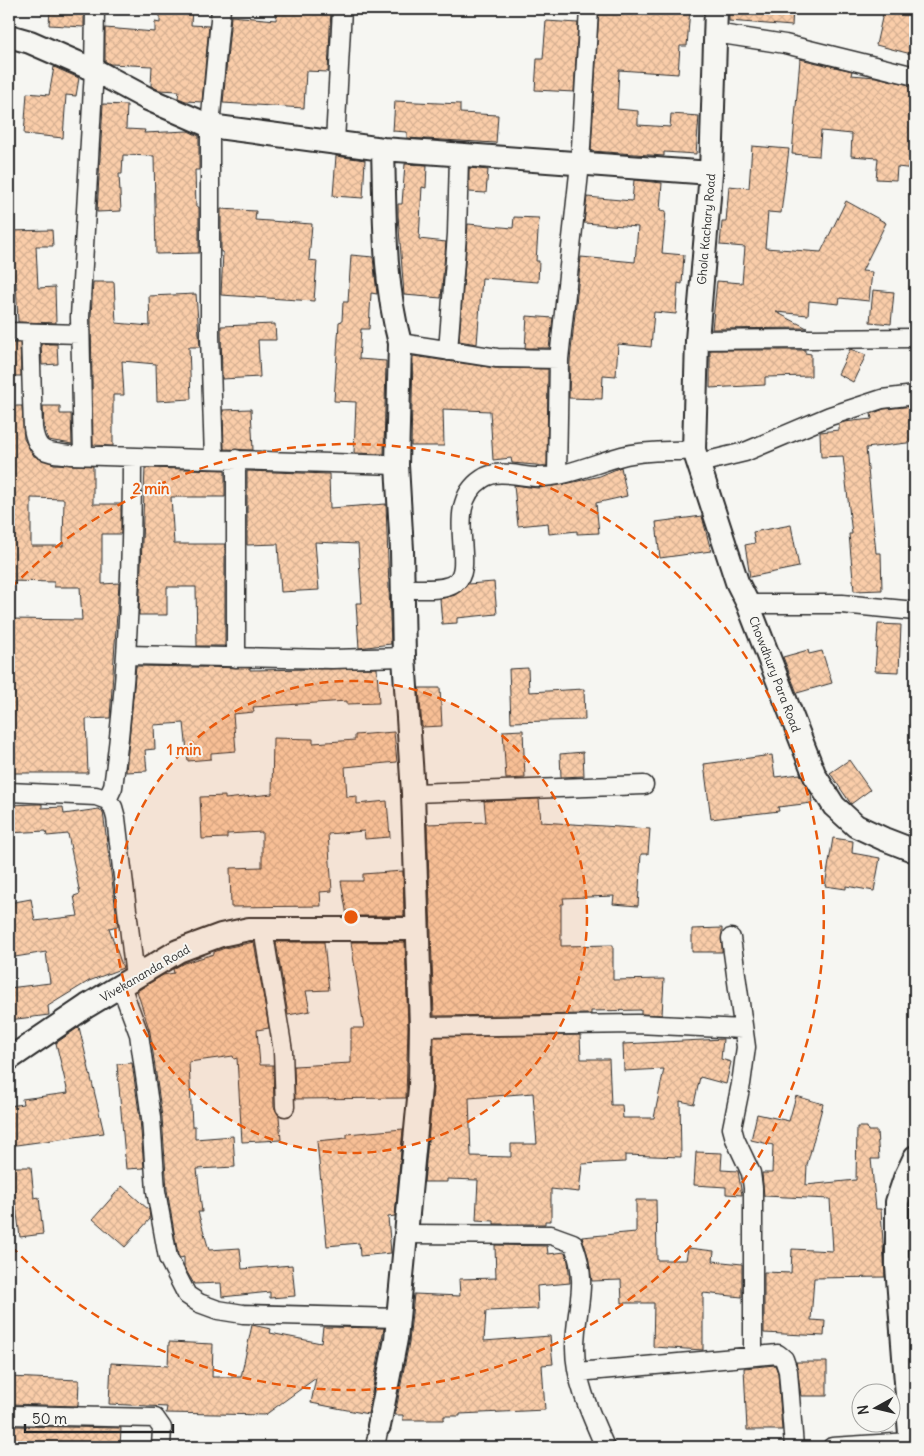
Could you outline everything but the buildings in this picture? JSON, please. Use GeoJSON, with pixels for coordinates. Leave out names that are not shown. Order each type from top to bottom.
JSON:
{"type":"FeatureCollection","features":[{"type":"Feature","properties":{"kind":"street"},"geometry":{"type":"LineString","coordinates":[[83,455],[80,334],[94,70],[95,9]]}},
{"type":"Feature","properties":{"kind":"street"},"geometry":{"type":"LineString","coordinates":[[214,459],[210,336],[210,126],[221,9]]}},
{"type":"Feature","properties":{"kind":"street"},"geometry":{"type":"LineString","coordinates":[[335,142],[342,9]]}},
{"type":"Feature","properties":{"kind":"street"},"geometry":{"type":"LineString","coordinates":[[557,475],[559,359],[580,164],[589,9]]}},
{"type":"Feature","properties":{"kind":"street","name":"Ghola Kachary Road"},"geometry":{"type":"LineString","coordinates":[[696,456],[697,340],[711,173],[716,9]]}},
{"type":"Feature","properties":{"kind":"street"},"geometry":{"type":"LineString","coordinates":[[715,33],[785,44],[915,76]]}},
{"type":"Feature","properties":{"kind":"street"},"geometry":{"type":"LineString","coordinates":[[9,36],[30,42],[94,70],[148,99],[210,126],[383,149],[711,173]]}},
{"type":"Feature","properties":{"kind":"street"},"geometry":{"type":"LineString","coordinates":[[377,1437],[398,1318],[420,1088],[421,1027],[413,792],[404,657],[397,465],[400,343],[394,320],[387,274],[383,149]]}},
{"type":"Feature","properties":{"kind":"street"},"geometry":{"type":"LineString","coordinates":[[448,351],[457,234],[460,156]]}},
{"type":"Feature","properties":{"kind":"street"},"geometry":{"type":"LineString","coordinates":[[9,332],[80,334]]}},
{"type":"Feature","properties":{"kind":"street"},"geometry":{"type":"LineString","coordinates":[[30,333],[35,443],[42,450],[54,453],[83,455],[397,465]]}},
{"type":"Feature","properties":{"kind":"street"},"geometry":{"type":"LineString","coordinates":[[697,340],[915,338]]}},
{"type":"Feature","properties":{"kind":"street"},"geometry":{"type":"LineString","coordinates":[[400,343],[497,358],[559,359]]}},
{"type":"Feature","properties":{"kind":"street"},"geometry":{"type":"LineString","coordinates":[[403,589],[445,587],[456,583],[463,571],[462,508],[468,492],[482,479],[493,474],[538,477],[557,475],[625,455],[696,456],[745,452],[830,416],[882,399],[915,395]]}},
{"type":"Feature","properties":{"kind":"street","name":"Chowdhury Para Road"},"geometry":{"type":"LineString","coordinates":[[696,456],[737,582],[748,604],[815,776],[834,806],[856,826],[884,840],[915,851]]}},
{"type":"Feature","properties":{"kind":"street"},"geometry":{"type":"LineString","coordinates":[[107,800],[113,786],[126,655],[132,546],[132,457]]}},
{"type":"Feature","properties":{"kind":"street"},"geometry":{"type":"LineString","coordinates":[[236,460],[236,658]]}},
{"type":"Feature","properties":{"kind":"street"},"geometry":{"type":"LineString","coordinates":[[748,604],[842,604],[915,611]]}},
{"type":"Feature","properties":{"kind":"street"},"geometry":{"type":"LineString","coordinates":[[126,655],[236,658],[404,657]]}},
{"type":"Feature","properties":{"kind":"street"},"geometry":{"type":"LineString","coordinates":[[413,792],[644,785]]}},
{"type":"Feature","properties":{"kind":"street"},"geometry":{"type":"LineString","coordinates":[[9,792],[96,796],[107,800],[112,807],[118,824],[128,982],[139,1034],[151,1118],[156,1191],[168,1258],[187,1295],[199,1303],[218,1310],[243,1314],[398,1318]]}},
{"type":"Feature","properties":{"kind":"street"},"geometry":{"type":"LineString","coordinates":[[262,929],[283,1051],[285,1108]]}},
{"type":"Feature","properties":{"kind":"street","name":"Vivekananda Road"},"geometry":{"type":"LineString","coordinates":[[9,1059],[178,951],[221,935],[262,929],[417,929]]}},
{"type":"Feature","properties":{"kind":"street"},"geometry":{"type":"LineString","coordinates":[[730,938],[746,1047],[732,1128],[735,1139],[751,1173],[753,1188],[753,1356]]}},
{"type":"Feature","properties":{"kind":"street"},"geometry":{"type":"LineString","coordinates":[[421,1027],[637,1024],[743,1029]]}},
{"type":"Feature","properties":{"kind":"street"},"geometry":{"type":"LineString","coordinates":[[832,1447],[911,1444],[906,1266],[898,1202],[905,1178],[915,1157]]}},
{"type":"Feature","properties":{"kind":"street"},"geometry":{"type":"LineString","coordinates":[[406,1234],[551,1235],[573,1243],[578,1256],[582,1283],[575,1350],[578,1372],[595,1425],[605,1447]]}},
{"type":"Feature","properties":{"kind":"street"},"geometry":{"type":"LineString","coordinates":[[578,1372],[778,1354],[784,1359],[788,1371],[794,1447]]}},
{"type":"Feature","properties":{"kind":"street"},"geometry":{"type":"LineString","coordinates":[[9,1415],[155,1418],[162,1428],[161,1447]]}}]}
